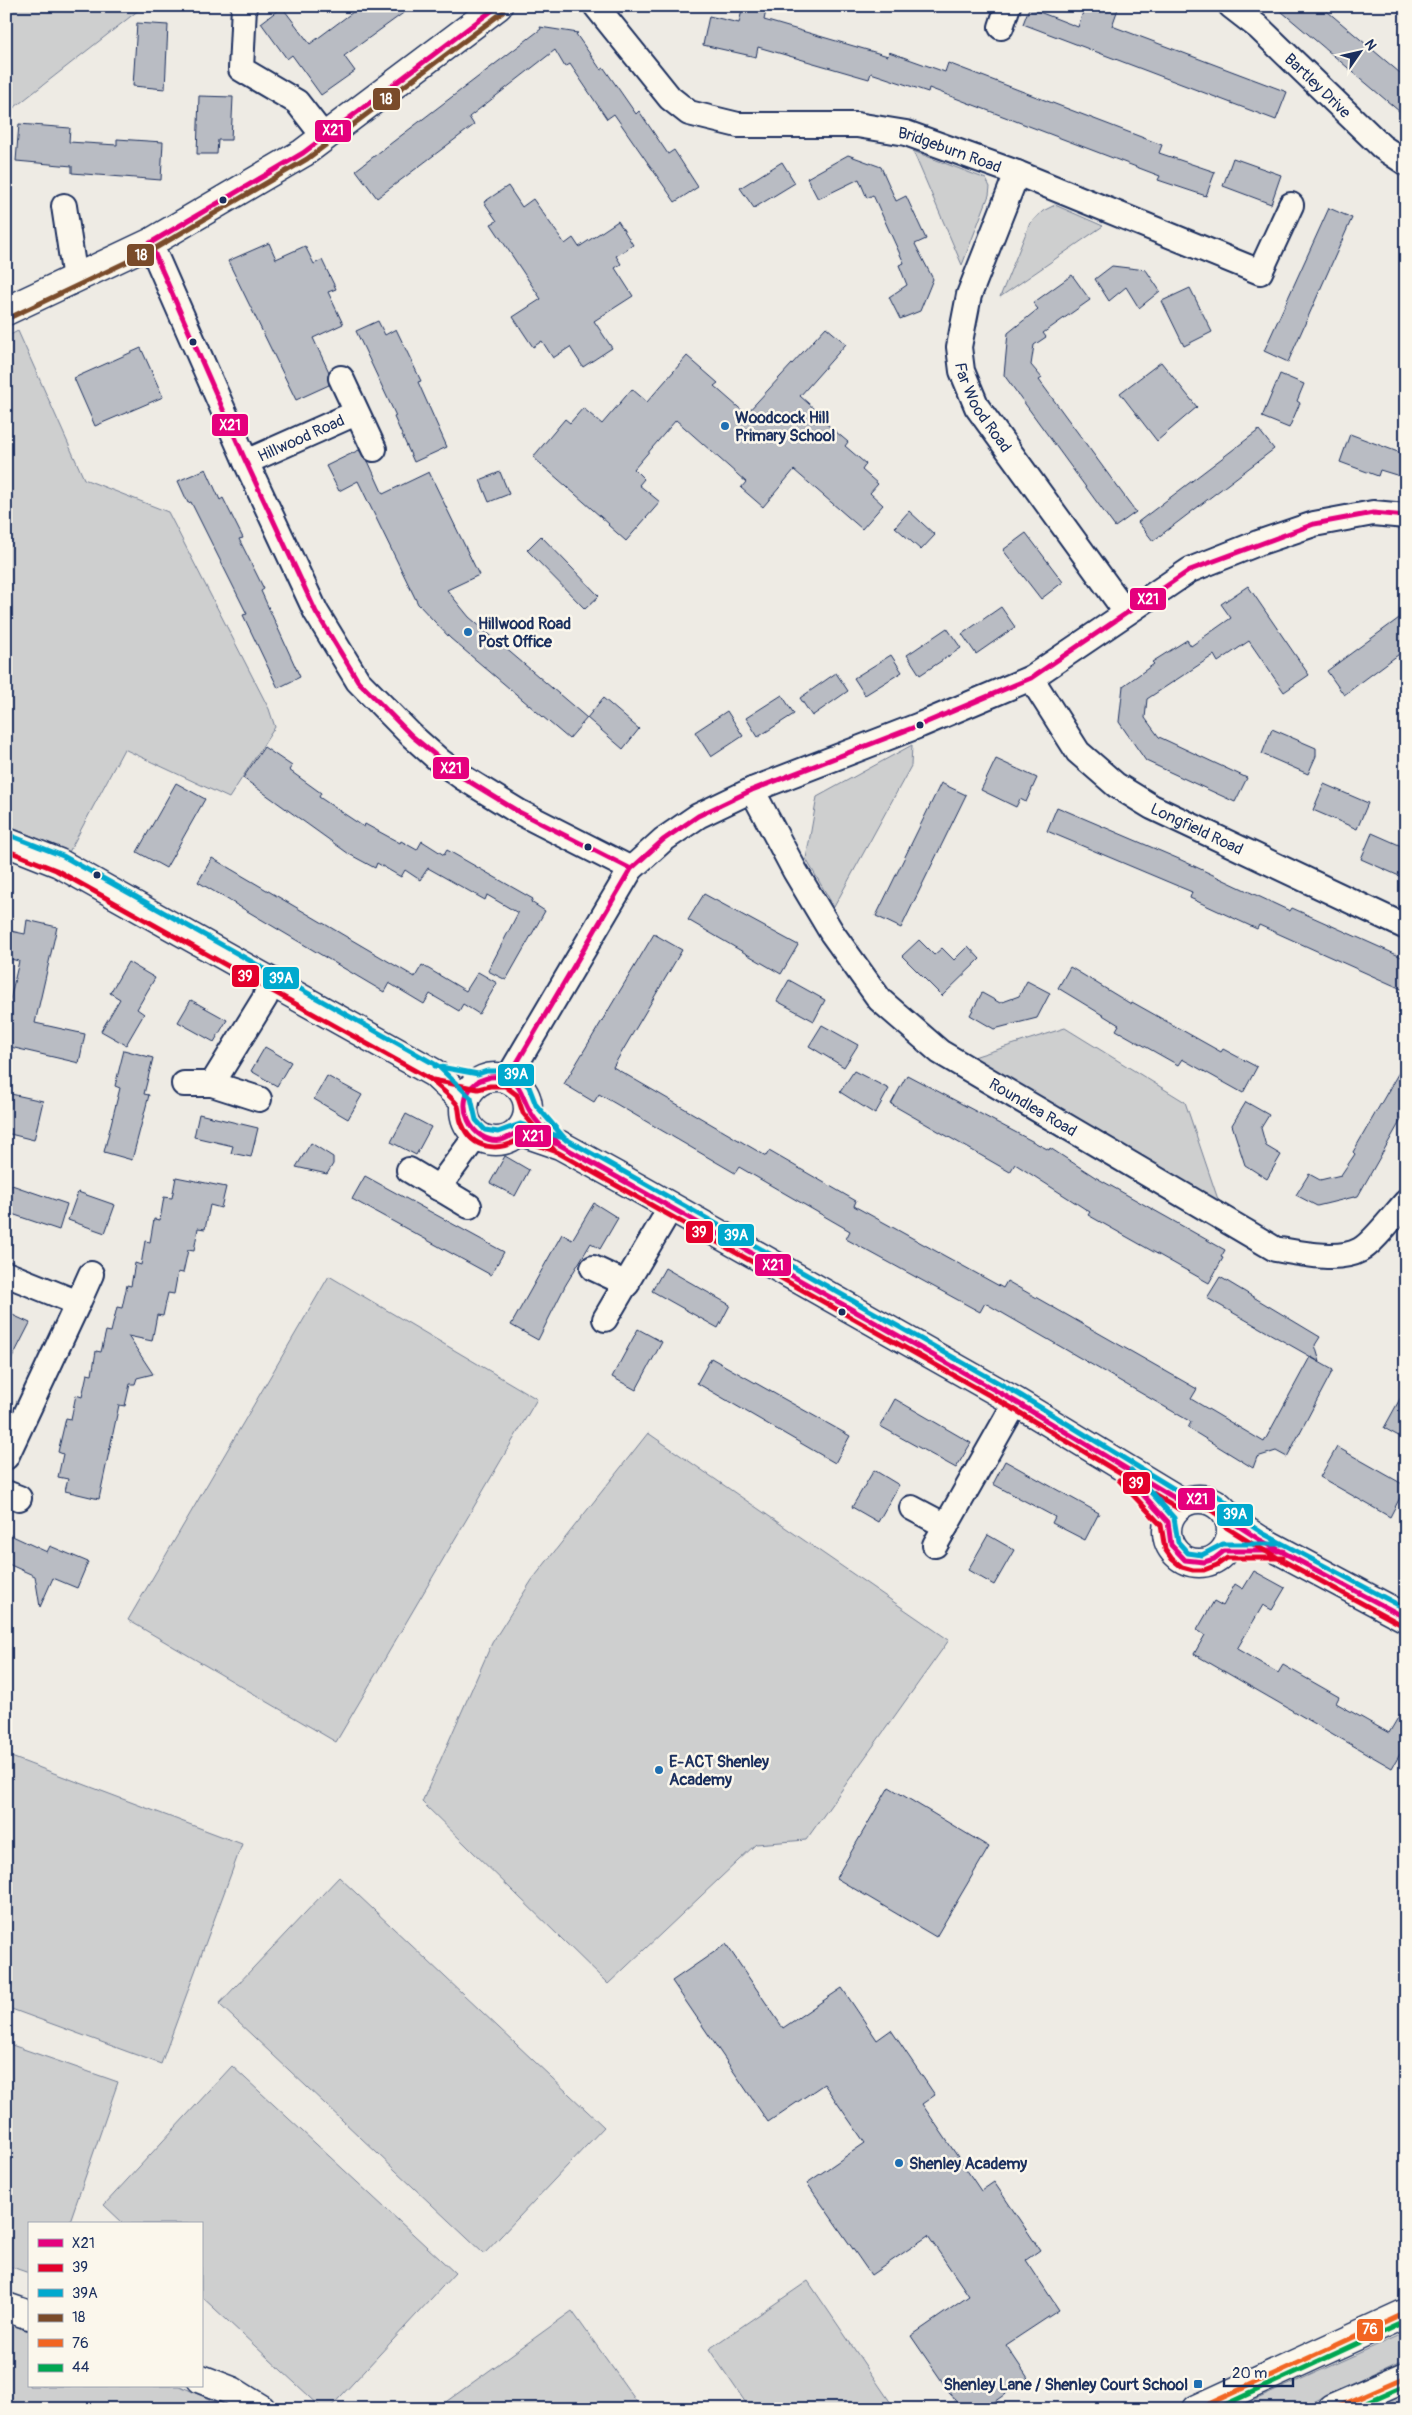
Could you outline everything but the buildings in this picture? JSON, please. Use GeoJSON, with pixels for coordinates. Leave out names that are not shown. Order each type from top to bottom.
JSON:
{"type":"FeatureCollection","features":[{"type":"Feature","properties":{"kind":"street"},"geometry":{"type":"LineString","coordinates":[[244,6],[240,69],[297,102],[325,138]]}},
{"type":"Feature","properties":{"kind":"street"},"geometry":{"type":"LineString","coordinates":[[6,311],[150,244],[303,153],[498,6]]}},
{"type":"Feature","properties":{"kind":"street","name":"Bridgeburn Road"},"geometry":{"type":"LineString","coordinates":[[596,6],[670,98],[689,113],[738,125],[857,125],[906,133],[1017,173],[1260,272],[1291,205]]}},
{"type":"Feature","properties":{"kind":"street","name":"Bartley Drive"},"geometry":{"type":"LineString","coordinates":[[1231,6],[1258,27],[1382,147],[1406,163]]}},
{"type":"Feature","properties":{"kind":"street","name":"Far Wood Road"},"geometry":{"type":"LineString","coordinates":[[1017,173],[970,295],[959,348],[962,371],[977,407],[1126,612]]}},
{"type":"Feature","properties":{"kind":"street"},"geometry":{"type":"LineString","coordinates":[[64,206],[75,278]]}},
{"type":"Feature","properties":{"kind":"street","name":"Hillwood Road"},"geometry":{"type":"LineString","coordinates":[[150,244],[246,462],[316,612],[358,681],[388,714],[440,761],[462,778],[519,812],[631,869]]}},
{"type":"Feature","properties":{"kind":"street","name":"Hillwood Road"},"geometry":{"type":"LineString","coordinates":[[341,378],[356,414],[374,449]]}},
{"type":"Feature","properties":{"kind":"street","name":"Hillwood Road"},"geometry":{"type":"LineString","coordinates":[[246,462],[356,414]]}},
{"type":"Feature","properties":{"kind":"street"},"geometry":{"type":"LineString","coordinates":[[508,1078],[631,869],[663,840],[698,816],[752,790],[920,725],[1031,678],[1190,570],[1258,543],[1314,524],[1373,513],[1406,516]]}},
{"type":"Feature","properties":{"kind":"street","name":"Longfield Road"},"geometry":{"type":"LineString","coordinates":[[1031,678],[1078,752],[1116,785],[1152,807],[1406,927]]}},
{"type":"Feature","properties":{"kind":"street","name":"Roundlea Road"},"geometry":{"type":"LineString","coordinates":[[752,790],[795,871],[832,933],[880,1000],[940,1052],[1275,1249],[1312,1256],[1344,1255],[1361,1250],[1406,1202]]}},
{"type":"Feature","properties":{"kind":"street"},"geometry":{"type":"LineString","coordinates":[[6,842],[59,863],[434,1073],[472,1092]]}},
{"type":"Feature","properties":{"kind":"street"},"geometry":{"type":"LineString","coordinates":[[212,1084],[264,998],[270,980]]}},
{"type":"Feature","properties":{"kind":"street"},"geometry":{"type":"LineString","coordinates":[[488,1078],[508,1078],[523,1091],[524,1120],[512,1136],[496,1141],[477,1135],[468,1123],[464,1113],[472,1092],[488,1078]]}},
{"type":"Feature","properties":{"kind":"street"},"geometry":{"type":"LineString","coordinates":[[184,1084],[212,1084],[259,1099]]}},
{"type":"Feature","properties":{"kind":"street"},"geometry":{"type":"LineString","coordinates":[[524,1120],[560,1145],[1016,1402],[1109,1457],[1175,1512]]}},
{"type":"Feature","properties":{"kind":"street"},"geometry":{"type":"LineString","coordinates":[[438,1188],[477,1135]]}},
{"type":"Feature","properties":{"kind":"street"},"geometry":{"type":"LineString","coordinates":[[410,1170],[469,1206]]}},
{"type":"Feature","properties":{"kind":"street"},"geometry":{"type":"LineString","coordinates":[[605,1319],[672,1207]]}},
{"type":"Feature","properties":{"kind":"street"},"geometry":{"type":"LineString","coordinates":[[593,1268],[627,1284]]}},
{"type":"Feature","properties":{"kind":"street"},"geometry":{"type":"LineString","coordinates":[[6,1274],[78,1303]]}},
{"type":"Feature","properties":{"kind":"street"},"geometry":{"type":"LineString","coordinates":[[6,1457],[91,1274]]}},
{"type":"Feature","properties":{"kind":"street"},"geometry":{"type":"LineString","coordinates":[[912,1508],[940,1535],[1016,1402]]}},
{"type":"Feature","properties":{"kind":"street"},"geometry":{"type":"LineString","coordinates":[[1194,1499],[1205,1499],[1215,1503],[1224,1510],[1230,1520],[1232,1530],[1230,1542],[1218,1557],[1202,1563],[1184,1560],[1170,1544],[1167,1533],[1175,1512],[1194,1499]]}},
{"type":"Feature","properties":{"kind":"street"},"geometry":{"type":"LineString","coordinates":[[1230,1520],[1260,1540],[1406,1618]]}},
{"type":"Feature","properties":{"kind":"street"},"geometry":{"type":"LineString","coordinates":[[1224,1551],[1282,1551]]}},
{"type":"Feature","properties":{"kind":"street"},"geometry":{"type":"LineString","coordinates":[[6,2307],[28,2315]]}},
{"type":"Feature","properties":{"kind":"street"},"geometry":{"type":"LineString","coordinates":[[1197,2409],[1406,2313]]}},
{"type":"Feature","properties":{"kind":"street"},"geometry":{"type":"LineString","coordinates":[[1332,2409],[1406,2377]]}},
{"type":"Feature","properties":{"kind":"street"},"geometry":{"type":"LineString","coordinates":[[202,2379],[232,2391],[261,2409]]}},
{"type":"Feature","properties":{"kind":"shaded area"},"geometry":{"type":"Polygon","coordinates":[[[6,6],[144,6],[6,114],[6,6]]]}},
{"type":"Feature","properties":{"kind":"shaded area"},"geometry":{"type":"Polygon","coordinates":[[[913,151],[986,179],[990,187],[989,195],[962,265],[913,151]]]}},
{"type":"Feature","properties":{"kind":"shaded area"},"geometry":{"type":"Polygon","coordinates":[[[1055,205],[1103,226],[1000,297],[1030,223],[1043,211],[1055,205]]]}},
{"type":"Feature","properties":{"kind":"shaded area"},"geometry":{"type":"Polygon","coordinates":[[[18,331],[84,479],[168,512],[269,709],[275,727],[229,798],[124,749],[69,852],[6,825],[6,337],[18,331]]]}},
{"type":"Feature","properties":{"kind":"shaded area"},"geometry":{"type":"Polygon","coordinates":[[[912,745],[911,766],[834,907],[806,859],[817,797],[912,745]]]}},
{"type":"Feature","properties":{"kind":"shaded area"},"geometry":{"type":"Polygon","coordinates":[[[1065,1028],[1185,1102],[1225,1220],[958,1062],[1065,1028]]]}},
{"type":"Feature","properties":{"kind":"shaded area"},"geometry":{"type":"Polygon","coordinates":[[[329,1276],[537,1399],[336,1742],[128,1620],[329,1276]]]}},
{"type":"Feature","properties":{"kind":"shaded area"},"geometry":{"type":"Polygon","coordinates":[[[648,1433],[949,1640],[806,1840],[756,1844],[608,1984],[422,1802],[492,1643],[532,1580],[648,1433]]]}},
{"type":"Feature","properties":{"kind":"shaded area"},"geometry":{"type":"Polygon","coordinates":[[[6,1755],[242,1844],[161,2064],[6,2007],[6,1755]]]}},
{"type":"Feature","properties":{"kind":"shaded area"},"geometry":{"type":"Polygon","coordinates":[[[339,1877],[604,2127],[484,2254],[219,2004],[339,1877]]]}},
{"type":"Feature","properties":{"kind":"shaded area"},"geometry":{"type":"Polygon","coordinates":[[[6,2043],[118,2082],[70,2222],[28,2222],[28,2273],[6,2265],[6,2043]]]}},
{"type":"Feature","properties":{"kind":"shaded area"},"geometry":{"type":"Polygon","coordinates":[[[232,2066],[455,2273],[329,2409],[323,2409],[202,2297],[202,2222],[122,2222],[104,2205],[232,2066]]]}},
{"type":"Feature","properties":{"kind":"shaded area"},"geometry":{"type":"Polygon","coordinates":[[[808,2281],[895,2409],[750,2409],[709,2349],[808,2281]]]}},
{"type":"Feature","properties":{"kind":"shaded area"},"geometry":{"type":"Polygon","coordinates":[[[572,2311],[642,2409],[436,2409],[572,2311]]]}},
{"type":"Feature","properties":{"kind":"shaded area"},"geometry":{"type":"Polygon","coordinates":[[[6,2323],[28,2331],[28,2388],[184,2388],[231,2409],[6,2409],[6,2323]]]}},
{"type":"Feature","properties":{"kind":"shaded area"},"geometry":{"type":"Polygon","coordinates":[[[1406,2332],[1406,2359],[1298,2409],[1235,2409],[1406,2332]]]}},
{"type":"Feature","properties":{"kind":"shaded area"},"geometry":{"type":"Polygon","coordinates":[[[1406,2393],[1406,2409],[1367,2409],[1406,2393]]]}},
{"type":"Feature","properties":{"kind":"transit line","name":"X21"},"geometry":{"type":"LineString","coordinates":[[498,6],[303,153],[150,243],[246,462],[316,612],[358,681],[412,736],[462,777],[519,812],[631,869]]}},
{"type":"Feature","properties":{"kind":"transit line","name":"18"},"geometry":{"type":"LineString","coordinates":[[9,318],[154,249],[307,159],[503,12]]}},
{"type":"Feature","properties":{"kind":"transit line","name":"X21"},"geometry":{"type":"LineString","coordinates":[[508,1078],[631,869],[663,840],[698,816],[752,790],[920,725],[1031,678],[1190,570],[1314,524],[1373,513],[1406,516]]}},
{"type":"Feature","properties":{"kind":"transit line","name":"39A"},"geometry":{"type":"LineString","coordinates":[[9,835],[63,856],[438,1066],[471,1098],[476,1120],[485,1130],[498,1132],[520,1124],[564,1138],[1020,1395],[1184,1495],[1193,1492],[1205,1492],[1218,1496],[1230,1505],[1235,1515],[1264,1534],[1406,1609]]}},
{"type":"Feature","properties":{"kind":"transit line","name":"39"},"geometry":{"type":"LineString","coordinates":[[6,850],[56,870],[430,1079],[456,1103],[459,1108],[461,1122],[467,1133],[479,1144],[495,1147],[520,1139],[557,1152],[1012,1408],[1179,1509],[1204,1506],[1218,1515],[1224,1526],[1256,1546],[1402,1625]]}},
{"type":"Feature","properties":{"kind":"transit line","name":"39A"},"geometry":{"type":"LineString","coordinates":[[435,1066],[478,1074],[487,1071],[512,1071],[529,1087],[536,1105],[566,1140]]}},
{"type":"Feature","properties":{"kind":"transit line","name":"X21"},"geometry":{"type":"LineString","coordinates":[[490,1077],[501,1077],[515,1083],[536,1120],[560,1145],[519,1131],[501,1140],[491,1140],[481,1136],[468,1120],[465,1111],[465,1101],[469,1091],[476,1083],[490,1077]]}},
{"type":"Feature","properties":{"kind":"transit line","name":"39"},"geometry":{"type":"LineString","coordinates":[[433,1080],[478,1089],[490,1086],[505,1086],[517,1095],[523,1113],[554,1150]]}},
{"type":"Feature","properties":{"kind":"transit line","name":"X21"},"geometry":{"type":"LineString","coordinates":[[560,1145],[1016,1402],[1183,1503],[1194,1499],[1205,1499],[1215,1503],[1224,1510],[1229,1520],[1260,1540],[1406,1618]]}},
{"type":"Feature","properties":{"kind":"transit line","name":"39A"},"geometry":{"type":"LineString","coordinates":[[1131,1470],[1174,1518],[1178,1542],[1188,1553],[1202,1555],[1223,1544],[1283,1544]]}},
{"type":"Feature","properties":{"kind":"transit line","name":"X21"},"geometry":{"type":"LineString","coordinates":[[1125,1475],[1168,1522],[1171,1545],[1185,1560],[1204,1562],[1214,1559],[1224,1551],[1283,1551]]}},
{"type":"Feature","properties":{"kind":"transit line","name":"39"},"geometry":{"type":"LineString","coordinates":[[1119,1480],[1161,1525],[1165,1549],[1172,1559],[1182,1567],[1204,1570],[1217,1565],[1227,1558],[1283,1558]]}},
{"type":"Feature","properties":{"kind":"transit line","name":"76"},"geometry":{"type":"LineString","coordinates":[[1198,2409],[1406,2313]]}},
{"type":"Feature","properties":{"kind":"transit line","name":"44"},"geometry":{"type":"LineString","coordinates":[[1216,2409],[1406,2321]]}},
{"type":"Feature","properties":{"kind":"transit line","name":"76"},"geometry":{"type":"LineString","coordinates":[[1333,2409],[1406,2377]]}},
{"type":"Feature","properties":{"kind":"transit line","name":"44"},"geometry":{"type":"LineString","coordinates":[[1351,2409],[1406,2385]]}},
{"type":"Feature","properties":{"kind":"place","name":"Woodcock Hill Primary School"},"geometry":{"type":"Point","coordinates":[725,426]}},
{"type":"Feature","properties":{"kind":"place","name":"Hillwood Road Post Office"},"geometry":{"type":"Point","coordinates":[468,632]}},
{"type":"Feature","properties":{"kind":"place","name":"E-ACT Shenley Academy"},"geometry":{"type":"Point","coordinates":[659,1770]}},
{"type":"Feature","properties":{"kind":"place","name":"Shenley Academy"},"geometry":{"type":"Point","coordinates":[899,2163]}},
{"type":"Feature","properties":{"kind":"place","name":"Shenley Lane / Shenley Court School"},"geometry":{"type":"Point","coordinates":[1198,2384]}}]}
